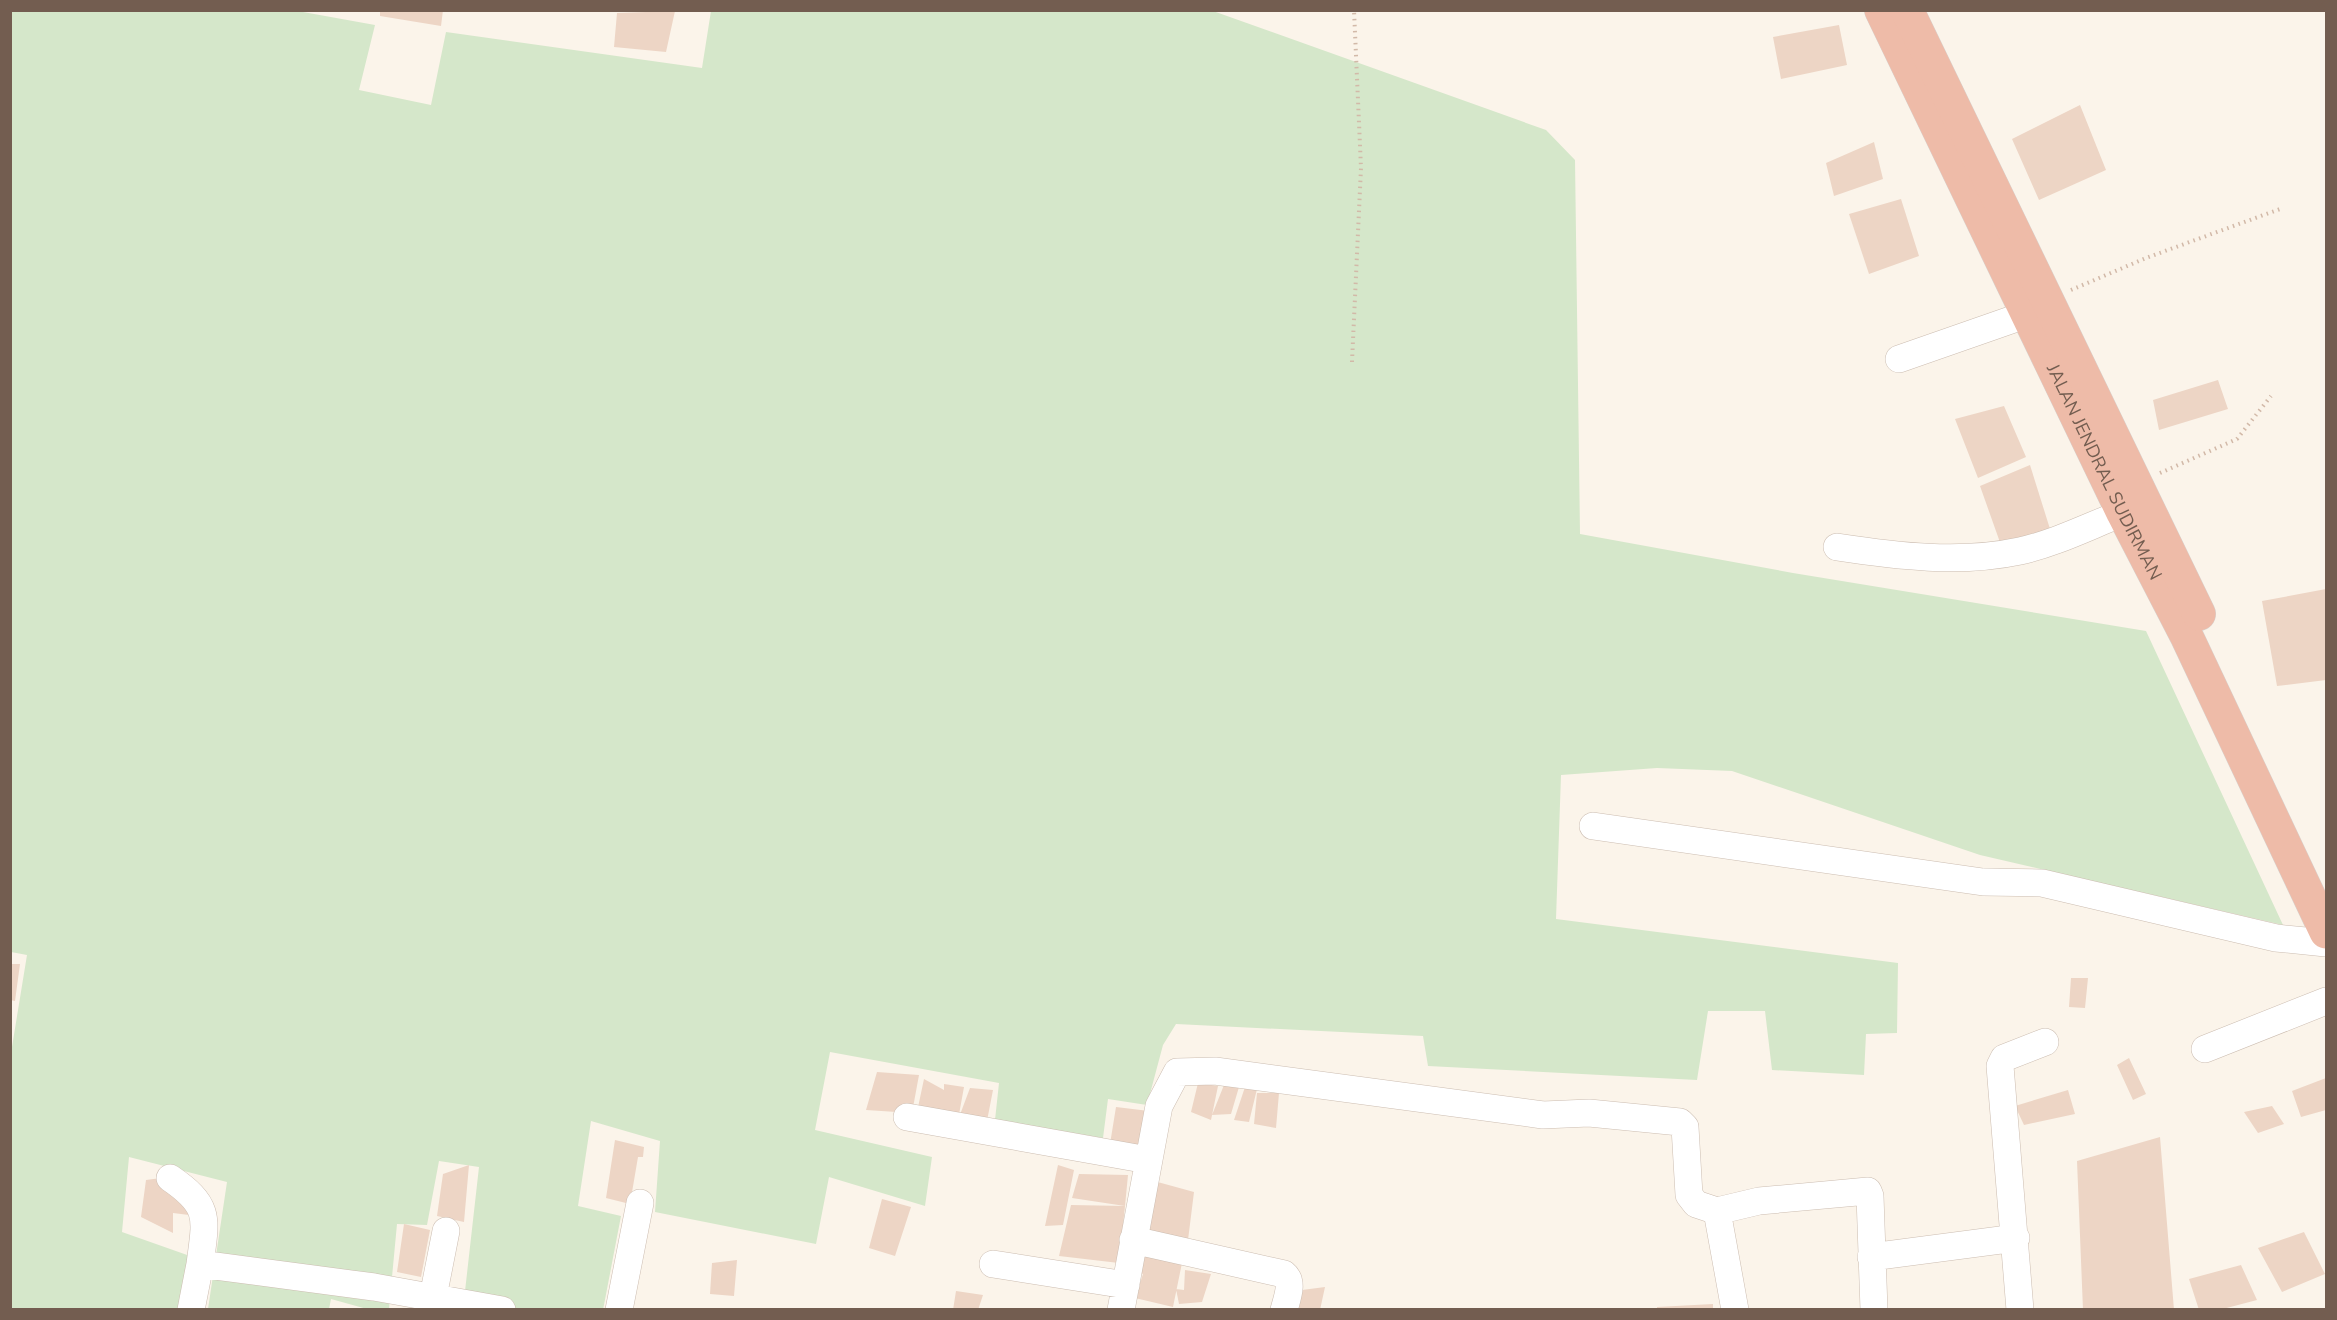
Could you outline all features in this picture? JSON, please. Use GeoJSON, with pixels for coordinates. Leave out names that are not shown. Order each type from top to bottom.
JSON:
{"type":"FeatureCollection","features":[{"type":"Feature","properties":{"kind":"highway","name":"JALAN JENDRAL SUDIRMAN"},"geometry":{"type":"LineString","coordinates":[[1881,10],[2038,307],[2131,499],[2326,881]]}},
{"type":"Feature","properties":{"kind":"highway","name":"JALAN JENDRAL SUDIRMAN"},"geometry":{"type":"LineString","coordinates":[[1907,10],[2038,307]]}},
{"type":"Feature","properties":{"kind":"highway","name":"JALAN JENDRAL SUDIRMAN"},"geometry":{"type":"LineString","coordinates":[[2131,499],[2202,669],[2326,932]]}},
{"type":"Feature","properties":{"kind":"street"},"geometry":{"type":"LineString","coordinates":[[1899,360],[2038,307]]}},
{"type":"Feature","properties":{"kind":"street"},"geometry":{"type":"LineString","coordinates":[[1837,547],[1938,558],[1996,555],[2021,551],[2077,534],[2131,499]]}},
{"type":"Feature","properties":{"kind":"street"},"geometry":{"type":"LineString","coordinates":[[1593,826],[1983,882],[2042,882],[2276,938],[2326,944]]}},
{"type":"Feature","properties":{"kind":"street"},"geometry":{"type":"LineString","coordinates":[[2205,1049],[2326,1001]]}},
{"type":"Feature","properties":{"kind":"street"},"geometry":{"type":"LineString","coordinates":[[2020,1310],[2016,1238],[2006,1162],[2000,1066],[2004,1058],[2045,1042]]}},
{"type":"Feature","properties":{"kind":"street"},"geometry":{"type":"LineString","coordinates":[[993,1264],[1123,1297],[1159,1106],[1177,1072],[1215,1071],[1543,1115],[1589,1113],[1676,1120],[1685,1127],[1689,1196],[1696,1204],[1717,1211],[1770,1200],[1868,1191],[1874,1310]]}},
{"type":"Feature","properties":{"kind":"street"},"geometry":{"type":"LineString","coordinates":[[907,1117],[1148,1160]]}},
{"type":"Feature","properties":{"kind":"street"},"geometry":{"type":"LineString","coordinates":[[170,1178],[193,1195],[202,1212],[205,1224],[191,1310]]}},
{"type":"Feature","properties":{"kind":"street"},"geometry":{"type":"LineString","coordinates":[[619,1310],[640,1203]]}},
{"type":"Feature","properties":{"kind":"street"},"geometry":{"type":"LineString","coordinates":[[1717,1211],[1735,1310]]}},
{"type":"Feature","properties":{"kind":"street"},"geometry":{"type":"LineString","coordinates":[[433,1297],[446,1231]]}},
{"type":"Feature","properties":{"kind":"street"},"geometry":{"type":"LineString","coordinates":[[1871,1257],[2016,1238]]}},
{"type":"Feature","properties":{"kind":"street"},"geometry":{"type":"LineString","coordinates":[[1134,1240],[1284,1274],[1288,1277],[1289,1284],[1284,1310]]}},
{"type":"Feature","properties":{"kind":"street"},"geometry":{"type":"LineString","coordinates":[[200,1264],[433,1297],[502,1310]]}},
{"type":"Feature","properties":{"kind":"path"},"geometry":{"type":"LineString","coordinates":[[1352,362],[1361,168],[1354,10]]}},
{"type":"Feature","properties":{"kind":"path"},"geometry":{"type":"LineString","coordinates":[[2038,307],[2146,258],[2280,208]]}},
{"type":"Feature","properties":{"kind":"path"},"geometry":{"type":"LineString","coordinates":[[2131,499],[2237,439],[2271,396]]}},
{"type":"Feature","properties":{"kind":"green space"},"geometry":{"type":"Polygon","coordinates":[[[11,10],[292,10],[375,25],[359,90],[431,105],[446,32],[702,68],[711,11],[1213,11],[1546,130],[1575,160],[1580,534],[1793,573],[2146,631],[2283,925],[1980,855],[1732,771],[1657,768],[1561,775],[1556,919],[1898,963],[1897,1033],[1866,1034],[1864,1075],[1772,1070],[1765,1011],[1708,1011],[1697,1080],[1428,1066],[1423,1036],[1176,1024],[1163,1045],[1147,1105],[1108,1099],[1103,1138],[995,1120],[999,1083],[830,1052],[815,1130],[932,1157],[925,1206],[829,1177],[816,1244],[655,1212],[660,1141],[591,1121],[578,1206],[621,1216],[603,1310],[463,1309],[479,1167],[439,1161],[427,1225],[397,1224],[389,1309],[367,1309],[331,1299],[329,1309],[208,1309],[227,1182],[129,1157],[122,1232],[190,1256],[179,1309],[11,1309],[11,1053],[27,955],[11,952],[11,10]]]}},
{"type":"Feature","properties":{"kind":"building"},"geometry":{"type":"Polygon","coordinates":[[[380,10],[443,10],[441,26],[380,16],[380,10]]]}},
{"type":"Feature","properties":{"kind":"building"},"geometry":{"type":"Polygon","coordinates":[[[675,11],[666,52],[614,47],[617,13],[675,11]]]}},
{"type":"Feature","properties":{"kind":"building"},"geometry":{"type":"Polygon","coordinates":[[[1839,25],[1847,65],[1781,79],[1773,37],[1839,25]]]}},
{"type":"Feature","properties":{"kind":"building"},"geometry":{"type":"Polygon","coordinates":[[[2080,105],[2106,170],[2039,200],[2012,139],[2080,105]]]}},
{"type":"Feature","properties":{"kind":"building"},"geometry":{"type":"Polygon","coordinates":[[[1874,142],[1883,179],[1834,196],[1826,163],[1874,142]]]}},
{"type":"Feature","properties":{"kind":"building"},"geometry":{"type":"Polygon","coordinates":[[[1901,199],[1919,256],[1869,274],[1849,214],[1901,199]]]}},
{"type":"Feature","properties":{"kind":"building"},"geometry":{"type":"Polygon","coordinates":[[[2218,380],[2228,409],[2159,430],[2153,400],[2218,380]]]}},
{"type":"Feature","properties":{"kind":"building"},"geometry":{"type":"Polygon","coordinates":[[[2004,406],[2026,457],[1978,478],[1955,419],[2004,406]]]}},
{"type":"Feature","properties":{"kind":"building"},"geometry":{"type":"Polygon","coordinates":[[[2030,465],[2050,529],[2002,548],[1980,486],[2030,465]]]}},
{"type":"Feature","properties":{"kind":"building"},"geometry":{"type":"Polygon","coordinates":[[[2326,589],[2326,680],[2277,686],[2262,601],[2326,589]]]}},
{"type":"Feature","properties":{"kind":"building"},"geometry":{"type":"Polygon","coordinates":[[[10,964],[20,964],[15,1001],[10,1000],[10,964]]]}},
{"type":"Feature","properties":{"kind":"building"},"geometry":{"type":"Polygon","coordinates":[[[2071,978],[2088,978],[2085,1008],[2069,1007],[2071,978]]]}},
{"type":"Feature","properties":{"kind":"building"},"geometry":{"type":"Polygon","coordinates":[[[2129,1058],[2146,1094],[2133,1100],[2117,1065],[2129,1058]]]}},
{"type":"Feature","properties":{"kind":"building"},"geometry":{"type":"Polygon","coordinates":[[[877,1072],[919,1075],[912,1113],[866,1110],[877,1072]]]}},
{"type":"Feature","properties":{"kind":"building"},"geometry":{"type":"Polygon","coordinates":[[[2326,1078],[2326,1110],[2301,1117],[2292,1091],[2326,1078]]]}},
{"type":"Feature","properties":{"kind":"building"},"geometry":{"type":"Polygon","coordinates":[[[924,1079],[944,1090],[944,1084],[964,1087],[958,1120],[917,1112],[924,1079]]]}},
{"type":"Feature","properties":{"kind":"building"},"geometry":{"type":"Polygon","coordinates":[[[1198,1083],[1218,1086],[1211,1120],[1191,1112],[1198,1083]]]}},
{"type":"Feature","properties":{"kind":"building"},"geometry":{"type":"Polygon","coordinates":[[[1224,1085],[1239,1087],[1231,1114],[1212,1115],[1224,1085]]]}},
{"type":"Feature","properties":{"kind":"building"},"geometry":{"type":"Polygon","coordinates":[[[1245,1087],[1257,1089],[1249,1122],[1234,1120],[1245,1087]]]}},
{"type":"Feature","properties":{"kind":"building"},"geometry":{"type":"Polygon","coordinates":[[[970,1088],[993,1090],[986,1126],[958,1120],[970,1088]]]}},
{"type":"Feature","properties":{"kind":"building"},"geometry":{"type":"Polygon","coordinates":[[[2068,1090],[2075,1114],[2024,1125],[2015,1106],[2068,1090]]]}},
{"type":"Feature","properties":{"kind":"building"},"geometry":{"type":"Polygon","coordinates":[[[1257,1093],[1279,1093],[1276,1128],[1254,1124],[1257,1093]]]}},
{"type":"Feature","properties":{"kind":"building"},"geometry":{"type":"Polygon","coordinates":[[[2272,1106],[2284,1124],[2258,1133],[2244,1112],[2272,1106]]]}},
{"type":"Feature","properties":{"kind":"building"},"geometry":{"type":"Polygon","coordinates":[[[1116,1107],[1149,1111],[1141,1149],[1110,1144],[1116,1107]]]}},
{"type":"Feature","properties":{"kind":"building"},"geometry":{"type":"Polygon","coordinates":[[[2160,1137],[2174,1310],[2083,1310],[2077,1161],[2160,1137]]]}},
{"type":"Feature","properties":{"kind":"building"},"geometry":{"type":"Polygon","coordinates":[[[615,1140],[644,1147],[643,1157],[638,1157],[630,1204],[606,1198],[615,1140]]]}},
{"type":"Feature","properties":{"kind":"building"},"geometry":{"type":"Polygon","coordinates":[[[469,1165],[464,1222],[437,1216],[443,1174],[469,1165]]]}},
{"type":"Feature","properties":{"kind":"building"},"geometry":{"type":"Polygon","coordinates":[[[1058,1165],[1074,1170],[1063,1225],[1045,1226],[1058,1165]]]}},
{"type":"Feature","properties":{"kind":"building"},"geometry":{"type":"Polygon","coordinates":[[[1079,1174],[1128,1175],[1125,1206],[1072,1198],[1079,1174]]]}},
{"type":"Feature","properties":{"kind":"building"},"geometry":{"type":"Polygon","coordinates":[[[161,1178],[191,1199],[189,1215],[173,1213],[173,1233],[141,1217],[146,1180],[161,1178]]]}},
{"type":"Feature","properties":{"kind":"building"},"geometry":{"type":"Polygon","coordinates":[[[1154,1181],[1194,1192],[1188,1240],[1145,1231],[1154,1181]]]}},
{"type":"Feature","properties":{"kind":"building"},"geometry":{"type":"Polygon","coordinates":[[[882,1199],[911,1207],[895,1256],[869,1248],[882,1199]]]}},
{"type":"Feature","properties":{"kind":"building"},"geometry":{"type":"Polygon","coordinates":[[[1071,1205],[1125,1206],[1119,1263],[1059,1256],[1071,1205]]]}},
{"type":"Feature","properties":{"kind":"building"},"geometry":{"type":"Polygon","coordinates":[[[404,1224],[430,1230],[421,1277],[397,1272],[404,1224]]]}},
{"type":"Feature","properties":{"kind":"building"},"geometry":{"type":"Polygon","coordinates":[[[2304,1232],[2325,1274],[2282,1292],[2258,1248],[2304,1232]]]}},
{"type":"Feature","properties":{"kind":"building"},"geometry":{"type":"Polygon","coordinates":[[[1137,1253],[1183,1258],[1173,1307],[1135,1298],[1143,1274],[1132,1270],[1137,1253]]]}},
{"type":"Feature","properties":{"kind":"building"},"geometry":{"type":"Polygon","coordinates":[[[737,1260],[734,1296],[710,1294],[712,1263],[737,1260]]]}},
{"type":"Feature","properties":{"kind":"building"},"geometry":{"type":"Polygon","coordinates":[[[2241,1265],[2257,1300],[2219,1310],[2199,1310],[2189,1279],[2241,1265]]]}},
{"type":"Feature","properties":{"kind":"building"},"geometry":{"type":"Polygon","coordinates":[[[1185,1270],[1211,1274],[1202,1302],[1179,1304],[1176,1289],[1184,1290],[1185,1270]]]}},
{"type":"Feature","properties":{"kind":"building"},"geometry":{"type":"Polygon","coordinates":[[[1325,1287],[1320,1310],[1295,1310],[1302,1290],[1325,1287]]]}},
{"type":"Feature","properties":{"kind":"building"},"geometry":{"type":"Polygon","coordinates":[[[956,1291],[983,1295],[978,1310],[953,1310],[956,1291]]]}},
{"type":"Feature","properties":{"kind":"building"},"geometry":{"type":"Polygon","coordinates":[[[1713,1304],[1713,1310],[1657,1310],[1657,1307],[1713,1304]]]}}]}
